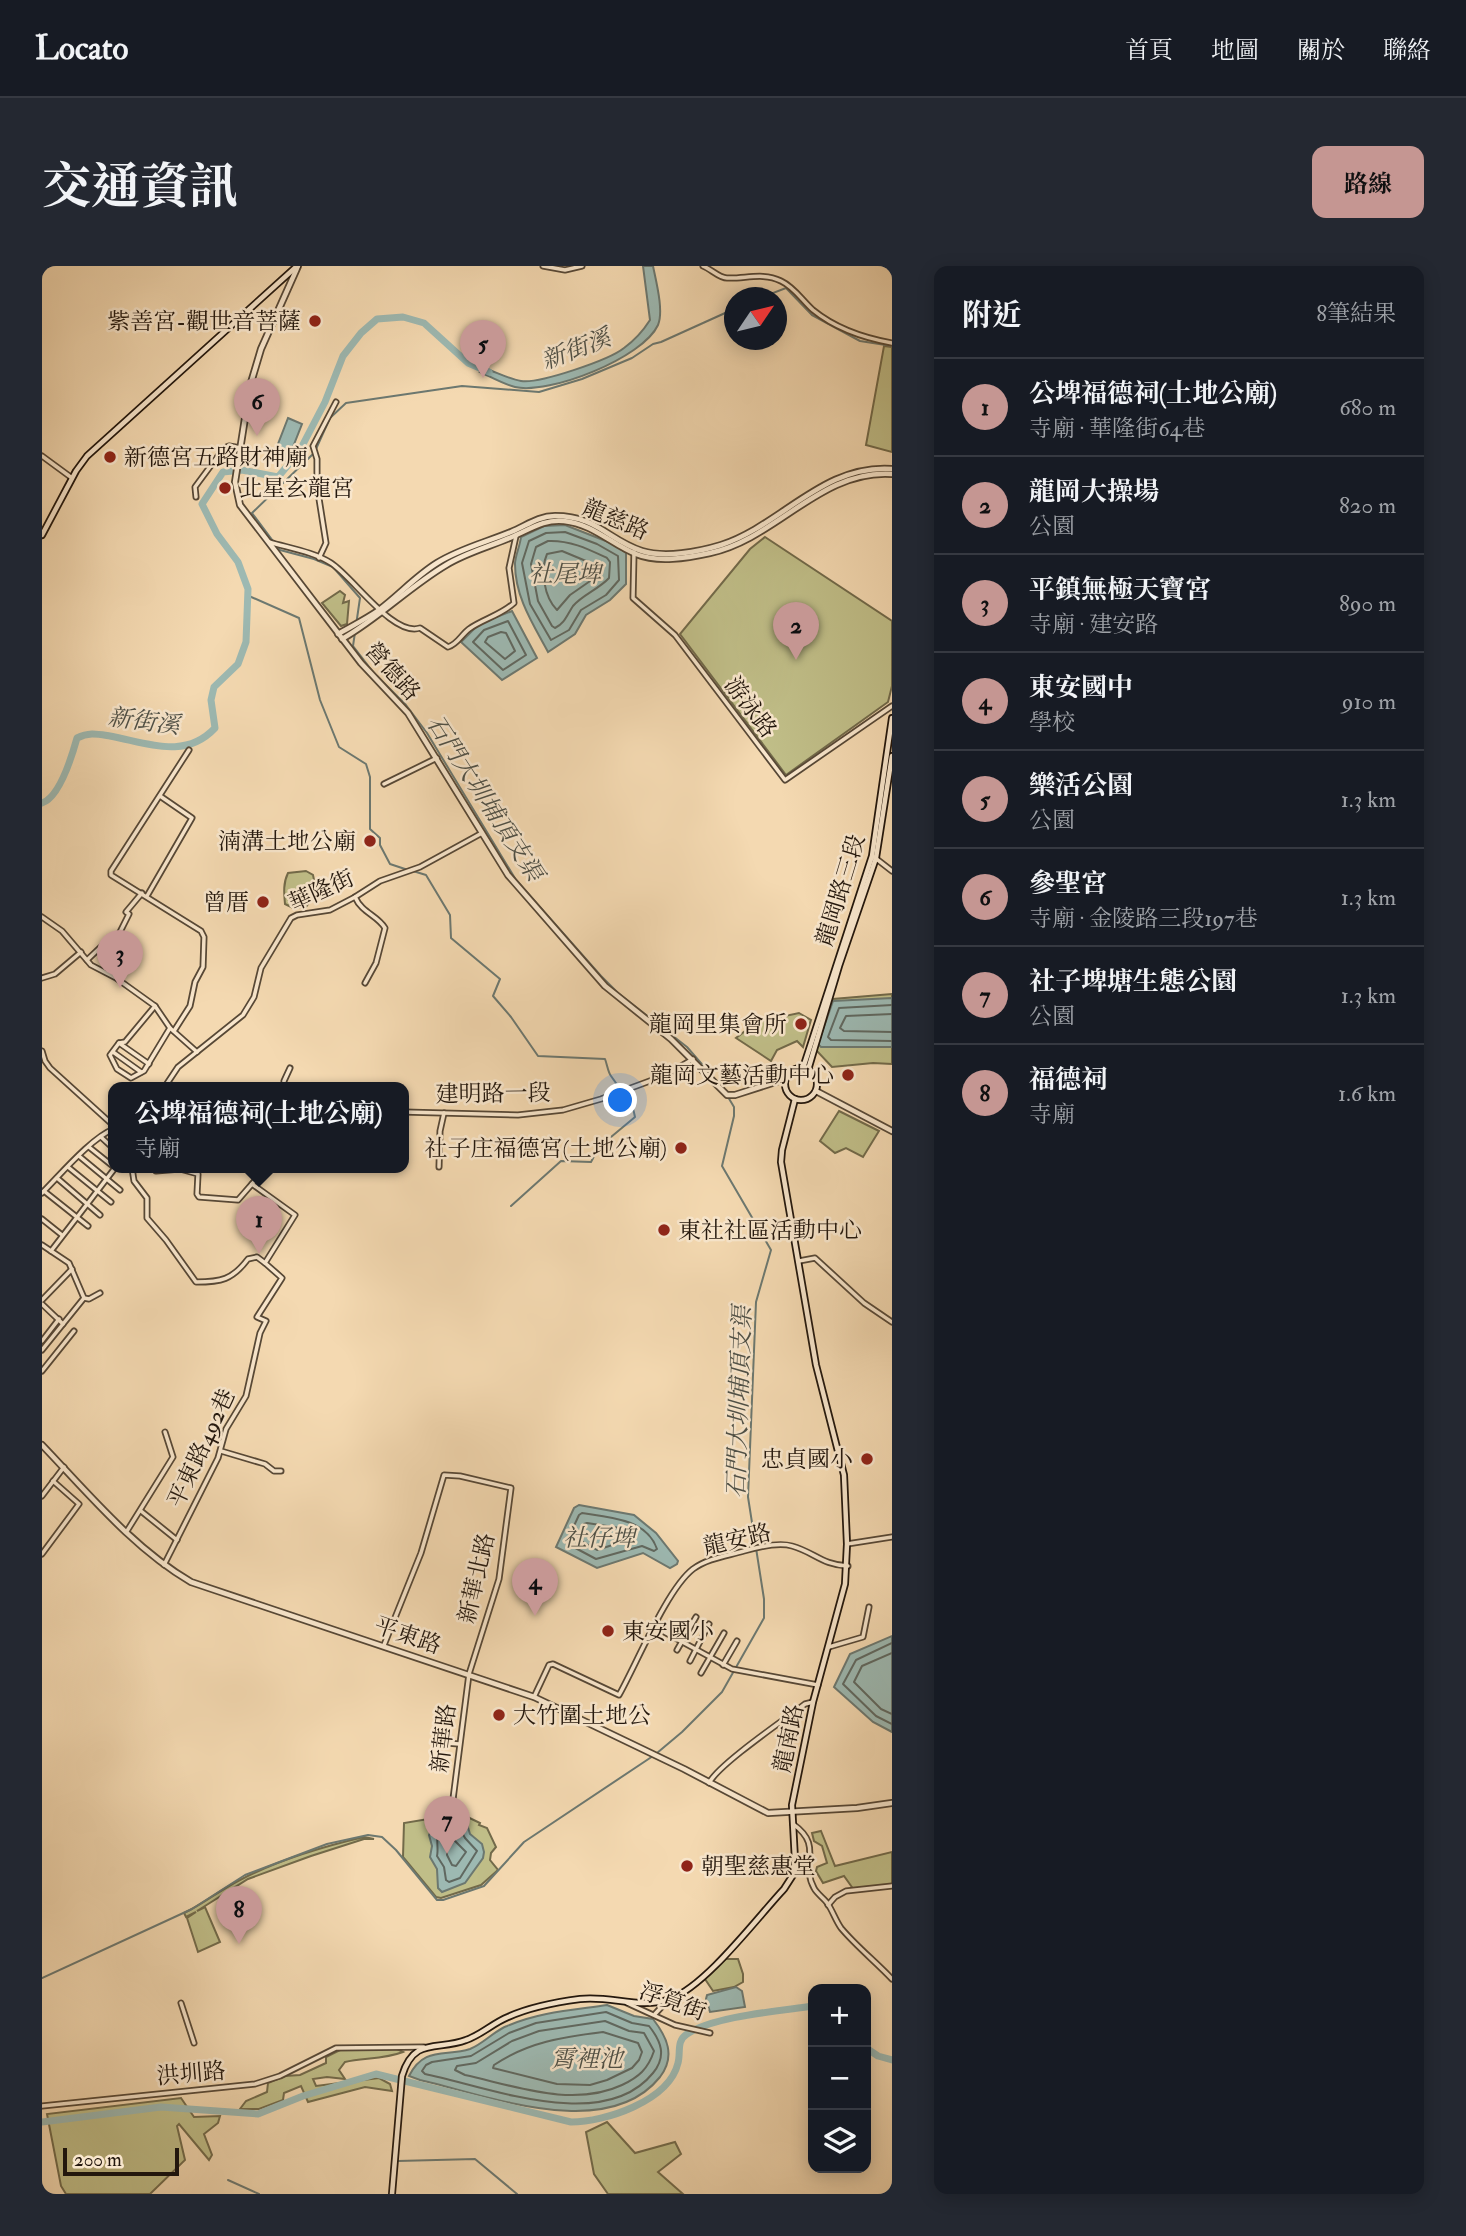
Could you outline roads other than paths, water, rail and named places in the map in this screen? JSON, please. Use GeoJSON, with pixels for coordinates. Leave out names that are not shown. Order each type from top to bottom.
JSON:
{"type":"FeatureCollection","features":[{"type":"Feature","properties":{"kind":"street"},"geometry":{"type":"LineString","coordinates":[[196,497],[195,486],[224,448],[241,448],[250,386],[261,349],[298,266]]}},
{"type":"Feature","properties":{"kind":"street"},"geometry":{"type":"LineString","coordinates":[[42,535],[72,478],[87,456],[298,266]]}},
{"type":"Feature","properties":{"kind":"street"},"geometry":{"type":"LineString","coordinates":[[543,266],[565,270],[582,266]]}},
{"type":"Feature","properties":{"kind":"street"},"geometry":{"type":"LineString","coordinates":[[703,266],[726,278],[755,276],[782,281],[824,317],[862,337],[892,343]]}},
{"type":"Feature","properties":{"kind":"street"},"geometry":{"type":"LineString","coordinates":[[319,558],[326,543],[317,486],[317,458],[313,446],[336,402]]}},
{"type":"Feature","properties":{"kind":"street","name":"營德路"},"geometry":{"type":"LineString","coordinates":[[241,448],[235,482],[240,505],[370,674],[408,713],[508,875],[599,979],[622,1002],[671,1039],[727,1095],[735,1095],[785,1079]]}},
{"type":"Feature","properties":{"kind":"street"},"geometry":{"type":"LineString","coordinates":[[42,456],[72,478]]}},
{"type":"Feature","properties":{"kind":"street","name":"龍慈路"},"geometry":{"type":"LineString","coordinates":[[340,636],[382,611],[437,563],[515,533],[540,517],[564,516],[591,522],[635,551],[679,555],[742,537],[760,528],[815,489],[844,475],[877,468],[892,472]]}},
{"type":"Feature","properties":{"kind":"street"},"geometry":{"type":"LineString","coordinates":[[266,541],[331,563],[405,629],[420,628],[444,646],[453,646],[465,632],[513,603],[509,568],[515,533]]}},
{"type":"Feature","properties":{"kind":"street","name":"游泳路"},"geometry":{"type":"LineString","coordinates":[[635,551],[633,598],[674,635],[785,780],[892,706]]}},
{"type":"Feature","properties":{"kind":"street","name":"龍岡路三段"},"geometry":{"type":"LineString","coordinates":[[874,857],[892,718]]}},
{"type":"Feature","properties":{"kind":"street"},"geometry":{"type":"LineString","coordinates":[[174,1031],[190,1006],[195,982],[203,967],[204,937],[201,931],[111,875],[111,872],[189,750]]}},
{"type":"Feature","properties":{"kind":"street","name":"龍岡路三段"},"geometry":{"type":"LineString","coordinates":[[805,1069],[874,857],[892,756]]}},
{"type":"Feature","properties":{"kind":"street"},"geometry":{"type":"LineString","coordinates":[[384,784],[437,758]]}},
{"type":"Feature","properties":{"kind":"street"},"geometry":{"type":"LineString","coordinates":[[87,960],[104,944],[118,936],[129,914],[127,912],[144,894],[192,818],[160,796]]}},
{"type":"Feature","properties":{"kind":"street","name":"華隆街"},"geometry":{"type":"LineString","coordinates":[[168,1082],[178,1067],[243,1015],[250,1006],[261,968],[291,918],[330,909],[355,897],[380,880],[410,870],[482,833]]}},
{"type":"Feature","properties":{"kind":"street"},"geometry":{"type":"LineString","coordinates":[[874,857],[892,870]]}},
{"type":"Feature","properties":{"kind":"street"},"geometry":{"type":"LineString","coordinates":[[355,897],[362,910],[383,923],[385,928],[376,962],[365,983]]}},
{"type":"Feature","properties":{"kind":"street"},"geometry":{"type":"LineString","coordinates":[[42,917],[62,932],[95,968],[116,978],[155,1006],[170,1028],[197,1052]]}},
{"type":"Feature","properties":{"kind":"street"},"geometry":{"type":"LineString","coordinates":[[42,978],[55,974],[81,952]]}},
{"type":"Feature","properties":{"kind":"street"},"geometry":{"type":"LineString","coordinates":[[155,1006],[125,1042],[119,1043],[110,1055],[113,1064],[127,1077],[131,1078],[141,1072],[149,1064],[170,1028]]}},
{"type":"Feature","properties":{"kind":"street"},"geometry":{"type":"LineString","coordinates":[[119,1043],[149,1064]]}},
{"type":"Feature","properties":{"kind":"street"},"geometry":{"type":"LineString","coordinates":[[42,1051],[50,1068],[108,1121]]}},
{"type":"Feature","properties":{"kind":"street"},"geometry":{"type":"LineString","coordinates":[[113,1052],[141,1072]]}},
{"type":"Feature","properties":{"kind":"street","name":"建明路一段"},"geometry":{"type":"LineString","coordinates":[[409,1112],[518,1115],[563,1110],[666,1075],[693,1059]]}},
{"type":"Feature","properties":{"kind":"street"},"geometry":{"type":"LineString","coordinates":[[284,1082],[290,1068]]}},
{"type":"Feature","properties":{"kind":"street"},"geometry":{"type":"LineString","coordinates":[[805,1069],[815,1076],[816,1091],[805,1100],[795,1099],[786,1089],[785,1079],[793,1070],[805,1069]]}},
{"type":"Feature","properties":{"kind":"street"},"geometry":{"type":"LineString","coordinates":[[816,1091],[892,1131]]}},
{"type":"Feature","properties":{"kind":"street","name":"龍南路"},"geometry":{"type":"LineString","coordinates":[[336,2048],[424,2047],[464,2041],[507,2017],[552,2004],[594,1998],[647,2004],[670,1999],[704,1976],[785,1889],[793,1875],[795,1860],[792,1805],[813,1702],[848,1566],[845,1475],[816,1365],[781,1162],[795,1099]]}},
{"type":"Feature","properties":{"kind":"street"},"geometry":{"type":"LineString","coordinates":[[439,1167],[440,1131],[444,1113]]}},
{"type":"Feature","properties":{"kind":"street"},"geometry":{"type":"LineString","coordinates":[[88,1226],[43,1192],[108,1132]]}},
{"type":"Feature","properties":{"kind":"street"},"geometry":{"type":"LineString","coordinates":[[102,1137],[108,1143]]}},
{"type":"Feature","properties":{"kind":"street"},"geometry":{"type":"LineString","coordinates":[[89,1147],[108,1163]]}},
{"type":"Feature","properties":{"kind":"street"},"geometry":{"type":"LineString","coordinates":[[79,1156],[120,1190]]}},
{"type":"Feature","properties":{"kind":"street"},"geometry":{"type":"LineString","coordinates":[[68,1167],[111,1202]]}},
{"type":"Feature","properties":{"kind":"street"},"geometry":{"type":"LineString","coordinates":[[51,1251],[110,1173]]}},
{"type":"Feature","properties":{"kind":"street"},"geometry":{"type":"LineString","coordinates":[[133,1173],[134,1181],[146,1198],[147,1218],[196,1282],[221,1282],[239,1271],[248,1259],[257,1257],[265,1263],[295,1215],[252,1184]]}},
{"type":"Feature","properties":{"kind":"street"},"geometry":{"type":"LineString","coordinates":[[194,1173],[198,1174],[197,1194],[200,1197],[238,1200],[262,1173]]}},
{"type":"Feature","properties":{"kind":"street"},"geometry":{"type":"LineString","coordinates":[[57,1178],[100,1215]]}},
{"type":"Feature","properties":{"kind":"street"},"geometry":{"type":"LineString","coordinates":[[42,1219],[62,1236]]}},
{"type":"Feature","properties":{"kind":"street"},"geometry":{"type":"LineString","coordinates":[[42,1245],[69,1264],[84,1298]]}},
{"type":"Feature","properties":{"kind":"street"},"geometry":{"type":"LineString","coordinates":[[799,1261],[815,1258],[864,1303],[892,1322]]}},
{"type":"Feature","properties":{"kind":"street","name":"平東路492巷"},"geometry":{"type":"LineString","coordinates":[[164,1565],[220,1451],[226,1429],[246,1396],[260,1333],[266,1321],[257,1317],[282,1278],[265,1263]]}},
{"type":"Feature","properties":{"kind":"street"},"geometry":{"type":"LineString","coordinates":[[63,1324],[42,1302],[72,1269]]}},
{"type":"Feature","properties":{"kind":"street"},"geometry":{"type":"LineString","coordinates":[[84,1298],[89,1299],[100,1293]]}},
{"type":"Feature","properties":{"kind":"street"},"geometry":{"type":"LineString","coordinates":[[42,1350],[84,1298]]}},
{"type":"Feature","properties":{"kind":"street"},"geometry":{"type":"LineString","coordinates":[[42,1341],[59,1319]]}},
{"type":"Feature","properties":{"kind":"street"},"geometry":{"type":"LineString","coordinates":[[42,1327],[49,1332]]}},
{"type":"Feature","properties":{"kind":"street"},"geometry":{"type":"LineString","coordinates":[[42,1371],[74,1331]]}},
{"type":"Feature","properties":{"kind":"street"},"geometry":{"type":"LineString","coordinates":[[127,1531],[173,1457],[165,1432]]}},
{"type":"Feature","properties":{"kind":"street","name":"平東路"},"geometry":{"type":"LineString","coordinates":[[42,1445],[127,1531],[164,1565],[191,1582],[534,1697],[768,1813],[857,1808],[892,1803]]}},
{"type":"Feature","properties":{"kind":"street"},"geometry":{"type":"LineString","coordinates":[[220,1451],[265,1464],[274,1471],[281,1471]]}},
{"type":"Feature","properties":{"kind":"street"},"geometry":{"type":"LineString","coordinates":[[42,1496],[64,1467]]}},
{"type":"Feature","properties":{"kind":"street","name":"新華北路"},"geometry":{"type":"LineString","coordinates":[[384,1645],[421,1553],[444,1475],[511,1488],[499,1579],[469,1674]]}},
{"type":"Feature","properties":{"kind":"street"},"geometry":{"type":"LineString","coordinates":[[42,1554],[79,1504],[53,1481]]}},
{"type":"Feature","properties":{"kind":"street"},"geometry":{"type":"LineString","coordinates":[[141,1511],[177,1540]]}},
{"type":"Feature","properties":{"kind":"street"},"geometry":{"type":"LineString","coordinates":[[847,1544],[892,1537]]}},
{"type":"Feature","properties":{"kind":"street","name":"龍安路"},"geometry":{"type":"LineString","coordinates":[[534,1697],[550,1665],[619,1695],[678,1585],[693,1569],[707,1561],[757,1548],[792,1546],[832,1566],[848,1566]]}},
{"type":"Feature","properties":{"kind":"street"},"geometry":{"type":"LineString","coordinates":[[829,1647],[863,1637],[869,1606]]}},
{"type":"Feature","properties":{"kind":"street"},"geometry":{"type":"LineString","coordinates":[[677,1650],[696,1617]]}},
{"type":"Feature","properties":{"kind":"street"},"geometry":{"type":"LineString","coordinates":[[690,1661],[709,1624]]}},
{"type":"Feature","properties":{"kind":"street"},"geometry":{"type":"LineString","coordinates":[[655,1627],[735,1670],[818,1685]]}},
{"type":"Feature","properties":{"kind":"street"},"geometry":{"type":"LineString","coordinates":[[701,1672],[724,1633]]}},
{"type":"Feature","properties":{"kind":"street"},"geometry":{"type":"LineString","coordinates":[[723,1665],[737,1641]]}},
{"type":"Feature","properties":{"kind":"street","name":"新華路"},"geometry":{"type":"LineString","coordinates":[[452,1807],[469,1674]]}},
{"type":"Feature","properties":{"kind":"street"},"geometry":{"type":"LineString","coordinates":[[709,1783],[743,1752],[805,1704],[813,1702]]}},
{"type":"Feature","properties":{"kind":"street"},"geometry":{"type":"LineString","coordinates":[[434,1742],[459,1744]]}},
{"type":"Feature","properties":{"kind":"street"},"geometry":{"type":"LineString","coordinates":[[793,1824],[804,1832],[809,1841],[811,1881],[815,1890],[843,1930],[892,1979]]}},
{"type":"Feature","properties":{"kind":"street"},"geometry":{"type":"LineString","coordinates":[[828,1905],[846,1891],[892,1886]]}},
{"type":"Feature","properties":{"kind":"street"},"geometry":{"type":"LineString","coordinates":[[655,2014],[670,1999]]}},
{"type":"Feature","properties":{"kind":"street","name":"浮筧街"},"geometry":{"type":"LineString","coordinates":[[624,2001],[675,2025],[710,2033]]}},
{"type":"Feature","properties":{"kind":"street"},"geometry":{"type":"LineString","coordinates":[[181,2003],[194,2043]]}},
{"type":"Feature","properties":{"kind":"street"},"geometry":{"type":"LineString","coordinates":[[392,2194],[402,2078],[405,2067],[424,2047]]}},
{"type":"Feature","properties":{"kind":"street","name":"洪圳路"},"geometry":{"type":"LineString","coordinates":[[42,2106],[255,2084],[280,2076],[336,2048]]}},
{"type":"Feature","properties":{"kind":"water","name":"新街溪"},"geometry":{"type":"Polygon","coordinates":[[[643,266],[653,266],[660,319],[649,337],[634,350],[571,380],[530,388],[515,387],[480,372],[484,368],[521,381],[543,379],[604,359],[624,348],[650,320],[643,266]]]}},
{"type":"Feature","properties":{"kind":"water"},"geometry":{"type":"Polygon","coordinates":[[[288,418],[302,424],[287,462],[273,457],[288,418]]]}},
{"type":"Feature","properties":{"kind":"water","name":"社尾埤"},"geometry":{"type":"Polygon","coordinates":[[[565,525],[616,545],[626,553],[626,584],[610,600],[586,615],[575,634],[548,652],[521,599],[515,561],[521,537],[544,526],[565,525]]]}},
{"type":"Feature","properties":{"kind":"water","name":"社尾埤"},"geometry":{"type":"Polygon","coordinates":[[[512,611],[537,658],[502,680],[461,642],[479,624],[512,611]]]}},
{"type":"Feature","properties":{"kind":"water"},"geometry":{"type":"Polygon","coordinates":[[[892,998],[892,1047],[821,1047],[818,1044],[833,1001],[892,998]]]}},
{"type":"Feature","properties":{"kind":"water","name":"社仔埤"},"geometry":{"type":"Polygon","coordinates":[[[579,1505],[634,1515],[656,1533],[678,1561],[677,1564],[670,1568],[643,1553],[597,1568],[556,1547],[574,1508],[579,1505]]]}},
{"type":"Feature","properties":{"kind":"water"},"geometry":{"type":"Polygon","coordinates":[[[892,1636],[892,1732],[873,1722],[834,1687],[850,1654],[892,1636]]]}},
{"type":"Feature","properties":{"kind":"water"},"geometry":{"type":"Polygon","coordinates":[[[448,1821],[464,1821],[470,1834],[482,1844],[484,1852],[483,1858],[465,1883],[442,1892],[438,1888],[437,1869],[430,1857],[432,1846],[429,1835],[434,1825],[448,1821]]]}},
{"type":"Feature","properties":{"kind":"water"},"geometry":{"type":"Polygon","coordinates":[[[736,1987],[742,1991],[745,2007],[710,2012],[707,1995],[736,1987]]]}},
{"type":"Feature","properties":{"kind":"water","name":"霄裡池"},"geometry":{"type":"Polygon","coordinates":[[[607,2005],[634,2016],[653,2019],[666,2040],[669,2054],[660,2077],[637,2097],[610,2107],[578,2111],[545,2109],[478,2095],[409,2076],[421,2060],[428,2056],[470,2049],[502,2028],[519,2021],[556,2012],[607,2005]]]}},
{"type":"Feature","properties":{"kind":"waterway","name":"石門大圳埔頂支渠"},"geometry":{"type":"LineString","coordinates":[[787,289],[812,315],[860,341],[892,346]]}},
{"type":"Feature","properties":{"kind":"waterway","name":"石門大圳埔頂支渠"},"geometry":{"type":"LineString","coordinates":[[316,449],[330,418],[346,403],[462,386],[539,392],[582,379],[632,358],[653,344],[724,314]]}},
{"type":"Feature","properties":{"kind":"waterway","name":"新街溪"},"geometry":{"type":"LineString","coordinates":[[42,803],[60,785],[77,738],[81,736],[97,734],[166,747],[191,744],[215,728],[211,700],[214,687],[238,664],[246,642],[248,589],[238,562],[217,534],[202,504],[223,472],[242,470],[278,477],[299,452],[325,402],[343,356],[361,333],[377,319],[403,317],[424,323],[468,363],[489,372]]}},
{"type":"Feature","properties":{"kind":"waterway","name":"石門大圳埔頂支渠"},"geometry":{"type":"LineString","coordinates":[[273,541],[252,513],[313,454]]}},
{"type":"Feature","properties":{"kind":"waterway","name":"石門大圳埔頂支渠"},"geometry":{"type":"LineString","coordinates":[[277,546],[280,550],[333,567],[360,598],[353,646],[373,672]]}},
{"type":"Feature","properties":{"kind":"waterway","name":"石門大圳埔頂支渠"},"geometry":{"type":"LineString","coordinates":[[249,596],[299,618],[320,700],[339,747],[366,764],[370,777],[370,829],[380,838],[380,845],[390,864],[408,870]]}},
{"type":"Feature","properties":{"kind":"waterway","name":"石門大圳埔頂支渠"},"geometry":{"type":"LineString","coordinates":[[377,676],[406,705],[427,733],[516,880],[601,976],[618,993],[687,1047],[726,1092]]}},
{"type":"Feature","properties":{"kind":"waterway","name":"石門大圳埔頂支渠"},"geometry":{"type":"LineString","coordinates":[[413,871],[426,875],[450,915],[451,938],[500,979],[493,996],[538,1056],[605,1059],[610,1074],[633,1109],[635,1117],[599,1147],[591,1162],[561,1161],[511,1206]]}},
{"type":"Feature","properties":{"kind":"waterway","name":"石門大圳埔頂支渠"},"geometry":{"type":"LineString","coordinates":[[657,1753],[722,1692],[764,1618],[764,1599],[748,1497],[756,1302],[771,1250],[722,1166],[734,1116],[734,1107],[728,1097]]}},
{"type":"Feature","properties":{"kind":"waterway"},"geometry":{"type":"LineString","coordinates":[[42,1978],[192,1909],[245,1875],[327,1844],[368,1835],[382,1837],[396,1850],[437,1900],[484,1886],[524,1842],[653,1756]]}},
{"type":"Feature","properties":{"kind":"waterway"},"geometry":{"type":"LineString","coordinates":[[42,2122],[161,2107],[258,2114],[303,2096],[376,2074],[571,2122],[585,2121],[634,2107],[662,2088],[672,2076],[678,2063],[681,2040],[687,2034],[713,2023],[748,2015],[808,2007]]}},
{"type":"Feature","properties":{"kind":"waterway"},"geometry":{"type":"LineString","coordinates":[[871,2051],[892,2060]]}},
{"type":"Feature","properties":{"kind":"waterway"},"geometry":{"type":"LineString","coordinates":[[398,2161],[475,2159],[517,2194]]}},
{"type":"Feature","properties":{"kind":"waterway"},"geometry":{"type":"LineString","coordinates":[[228,2180],[259,2194]]}},
{"type":"Feature","properties":{"kind":"place","name":"紫善宮-觀世音菩薩"},"geometry":{"type":"Point","coordinates":[315,321]}},
{"type":"Feature","properties":{"kind":"place","name":"樂活公園"},"geometry":{"type":"Point","coordinates":[483,378]}},
{"type":"Feature","properties":{"kind":"place","name":"參聖宮"},"geometry":{"type":"Point","coordinates":[257,436]}},
{"type":"Feature","properties":{"kind":"place","name":"新德宮五路財神廟"},"geometry":{"type":"Point","coordinates":[110,457]}},
{"type":"Feature","properties":{"kind":"place","name":"北星玄龍宮"},"geometry":{"type":"Point","coordinates":[225,488]}},
{"type":"Feature","properties":{"kind":"place","name":"龍岡大操場"},"geometry":{"type":"Point","coordinates":[796,660]}},
{"type":"Feature","properties":{"kind":"place","name":"湳溝土地公廟"},"geometry":{"type":"Point","coordinates":[370,841]}},
{"type":"Feature","properties":{"kind":"place","name":"曾厝"},"geometry":{"type":"Point","coordinates":[263,902]}},
{"type":"Feature","properties":{"kind":"place","name":"平鎮無極天寶宮"},"geometry":{"type":"Point","coordinates":[120,988]}},
{"type":"Feature","properties":{"kind":"place","name":"龍岡里集會所"},"geometry":{"type":"Point","coordinates":[801,1024]}},
{"type":"Feature","properties":{"kind":"place","name":"龍岡文藝活動中心"},"geometry":{"type":"Point","coordinates":[848,1075]}},
{"type":"Feature","properties":{"kind":"place","name":"社子庄福德宮(土地公廟)"},"geometry":{"type":"Point","coordinates":[681,1148]}},
{"type":"Feature","properties":{"kind":"place","name":"東社社區活動中心"},"geometry":{"type":"Point","coordinates":[664,1230]}},
{"type":"Feature","properties":{"kind":"place","name":"公埤福德祠(土地公廟)"},"geometry":{"type":"Point","coordinates":[259,1254]}},
{"type":"Feature","properties":{"kind":"place","name":"忠貞國小"},"geometry":{"type":"Point","coordinates":[867,1459]}},
{"type":"Feature","properties":{"kind":"place","name":"東安國中"},"geometry":{"type":"Point","coordinates":[535,1616]}},
{"type":"Feature","properties":{"kind":"place","name":"東安國小"},"geometry":{"type":"Point","coordinates":[608,1631]}},
{"type":"Feature","properties":{"kind":"place","name":"大竹圍土地公"},"geometry":{"type":"Point","coordinates":[499,1715]}},
{"type":"Feature","properties":{"kind":"place","name":"社子埤塘生態公園"},"geometry":{"type":"Point","coordinates":[447,1854]}},
{"type":"Feature","properties":{"kind":"place","name":"朝聖慈惠堂"},"geometry":{"type":"Point","coordinates":[687,1866]}},
{"type":"Feature","properties":{"kind":"place","name":"福德祠"},"geometry":{"type":"Point","coordinates":[239,1944]}}]}
